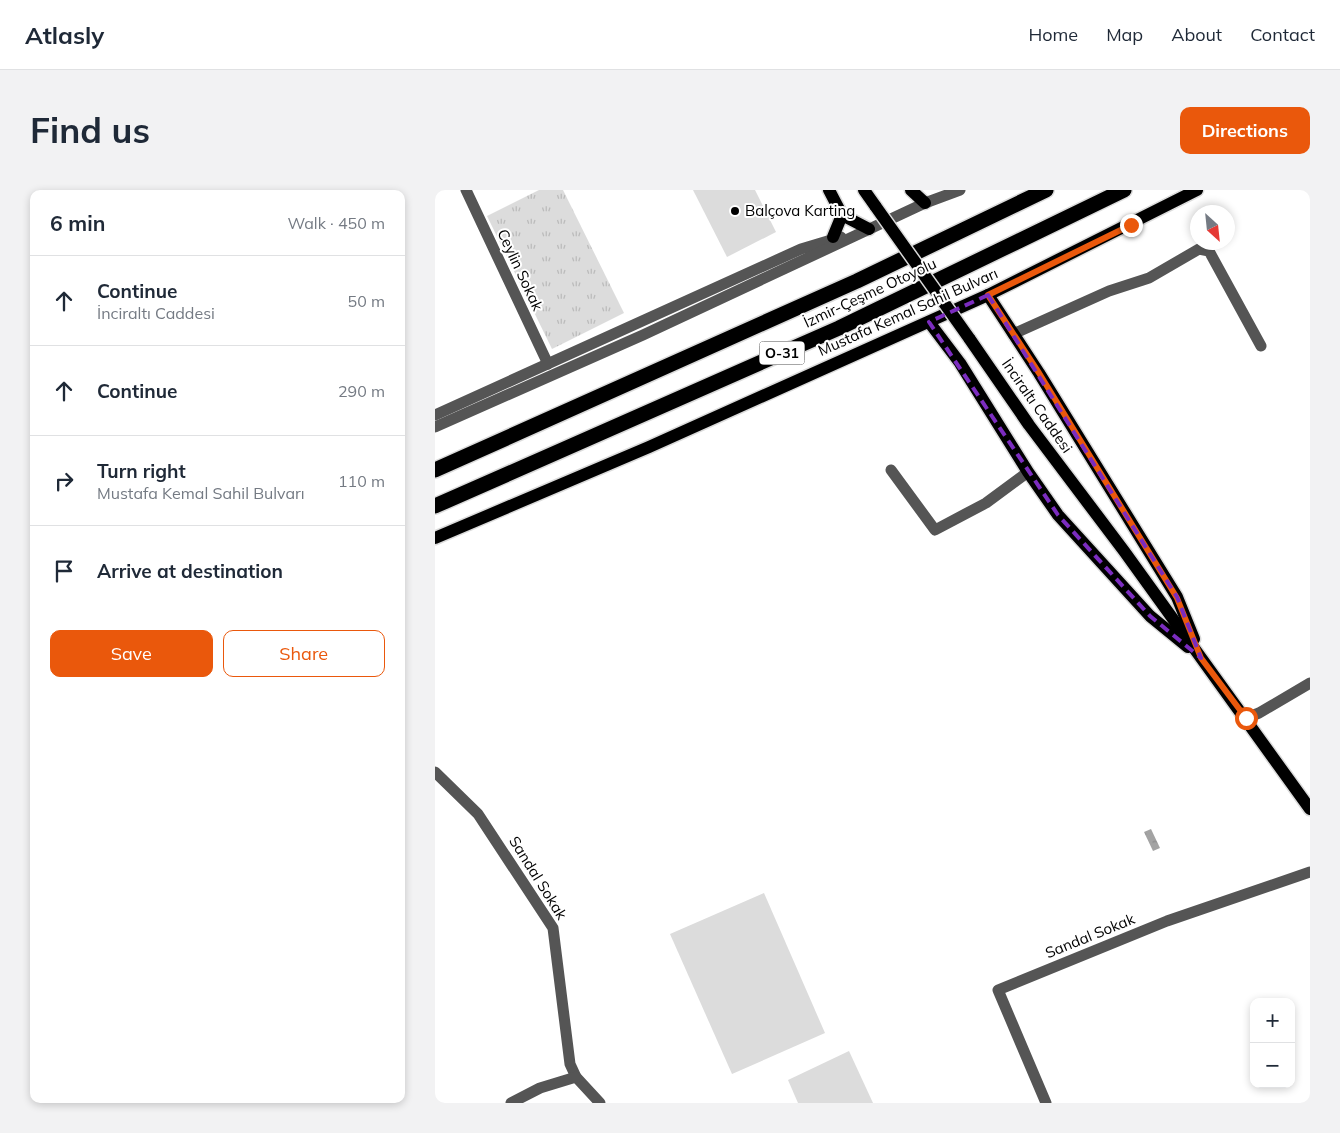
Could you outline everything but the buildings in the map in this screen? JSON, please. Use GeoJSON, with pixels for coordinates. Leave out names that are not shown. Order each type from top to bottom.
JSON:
{"type":"FeatureCollection","features":[{"type":"Feature","properties":{"kind":"highway","name":"İzmir-Çeşme Otoyolu"},"geometry":{"type":"LineString","coordinates":[[435,470],[857,281],[1046,190]]}},
{"type":"Feature","properties":{"kind":"highway","name":"İzmir-Çeşme Otoyolu"},"geometry":{"type":"LineString","coordinates":[[435,506],[839,328],[1124,190]]}},
{"type":"Feature","properties":{"kind":"main road"},"geometry":{"type":"LineString","coordinates":[[829,190],[842,215],[869,229]]}},
{"type":"Feature","properties":{"kind":"main road","name":"İnciraltı Caddesi"},"geometry":{"type":"LineString","coordinates":[[865,190],[1029,425],[1124,551],[1310,809]]}},
{"type":"Feature","properties":{"kind":"main road"},"geometry":{"type":"LineString","coordinates":[[911,190],[925,203]]}},
{"type":"Feature","properties":{"kind":"main road","name":"Mustafa Kemal Sahil Bulvarı"},"geometry":{"type":"LineString","coordinates":[[435,538],[649,447],[929,322],[988,295],[1197,190]]}},
{"type":"Feature","properties":{"kind":"main road"},"geometry":{"type":"LineString","coordinates":[[833,237],[842,215]]}},
{"type":"Feature","properties":{"kind":"main road"},"geometry":{"type":"LineString","coordinates":[[988,295],[1177,598],[1201,658]]}},
{"type":"Feature","properties":{"kind":"main road"},"geometry":{"type":"LineString","coordinates":[[929,322],[960,362],[1028,472],[1058,515],[1150,616],[1201,658]]}},
{"type":"Feature","properties":{"kind":"street","name":"Ceylin Sokak"},"geometry":{"type":"LineString","coordinates":[[466,190],[548,364]]}},
{"type":"Feature","properties":{"kind":"street"},"geometry":{"type":"LineString","coordinates":[[435,427],[643,335],[925,203],[959,190]]}},
{"type":"Feature","properties":{"kind":"street"},"geometry":{"type":"LineString","coordinates":[[435,415],[801,249],[833,237],[858,235]]}},
{"type":"Feature","properties":{"kind":"street"},"geometry":{"type":"LineString","coordinates":[[1013,334],[1109,291],[1149,278],[1199,250],[1209,251],[1261,346]]}},
{"type":"Feature","properties":{"kind":"street"},"geometry":{"type":"LineString","coordinates":[[891,470],[935,530],[986,503],[1028,472]]}},
{"type":"Feature","properties":{"kind":"street"},"geometry":{"type":"LineString","coordinates":[[1246,718],[1259,713],[1310,683]]}},
{"type":"Feature","properties":{"kind":"street","name":"Sandal Sokak"},"geometry":{"type":"LineString","coordinates":[[435,772],[478,814],[553,928],[570,1064],[577,1076],[600,1103]]}},
{"type":"Feature","properties":{"kind":"street","name":"Sandal Sokak"},"geometry":{"type":"LineString","coordinates":[[1046,1103],[998,990],[1167,921],[1310,872]]}},
{"type":"Feature","properties":{"kind":"street"},"geometry":{"type":"LineString","coordinates":[[511,1103],[540,1088],[577,1076]]}},
{"type":"Feature","properties":{"kind":"highlighted area"},"geometry":{"type":"Polygon","coordinates":[[[988,295],[1177,597],[1201,658],[1150,616],[1058,515],[929,322],[988,295]]]}},
{"type":"Feature","properties":{"kind":"green space"},"geometry":{"type":"Polygon","coordinates":[[[539,190],[563,190],[624,313],[552,349],[487,216],[539,190]]]}},
{"type":"Feature","properties":{"kind":"green space","name":"Balçova Karting"},"geometry":{"type":"Polygon","coordinates":[[[693,190],[755,190],[776,232],[727,257],[693,190]]]}},
{"type":"Feature","properties":{"kind":"green space"},"geometry":{"type":"Polygon","coordinates":[[[764,893],[825,1033],[732,1074],[670,934],[764,893]]]}},
{"type":"Feature","properties":{"kind":"green space"},"geometry":{"type":"Polygon","coordinates":[[[849,1051],[873,1103],[798,1103],[788,1080],[849,1051]]]}},
{"type":"Feature","properties":{"kind":"water"},"geometry":{"type":"Polygon","coordinates":[[[1151,829],[1160,848],[1153,851],[1144,832],[1151,829]]]}},
{"type":"Feature","properties":{"kind":"place","name":"Balçova Karting"},"geometry":{"type":"Point","coordinates":[735,211]}},
{"type":"Feature","properties":{"kind":"route"},"geometry":{"type":"LineString","coordinates":[[1131,225],[988,295],[1039,373],[1177,598],[1201,658],[1246,718]]}}]}
